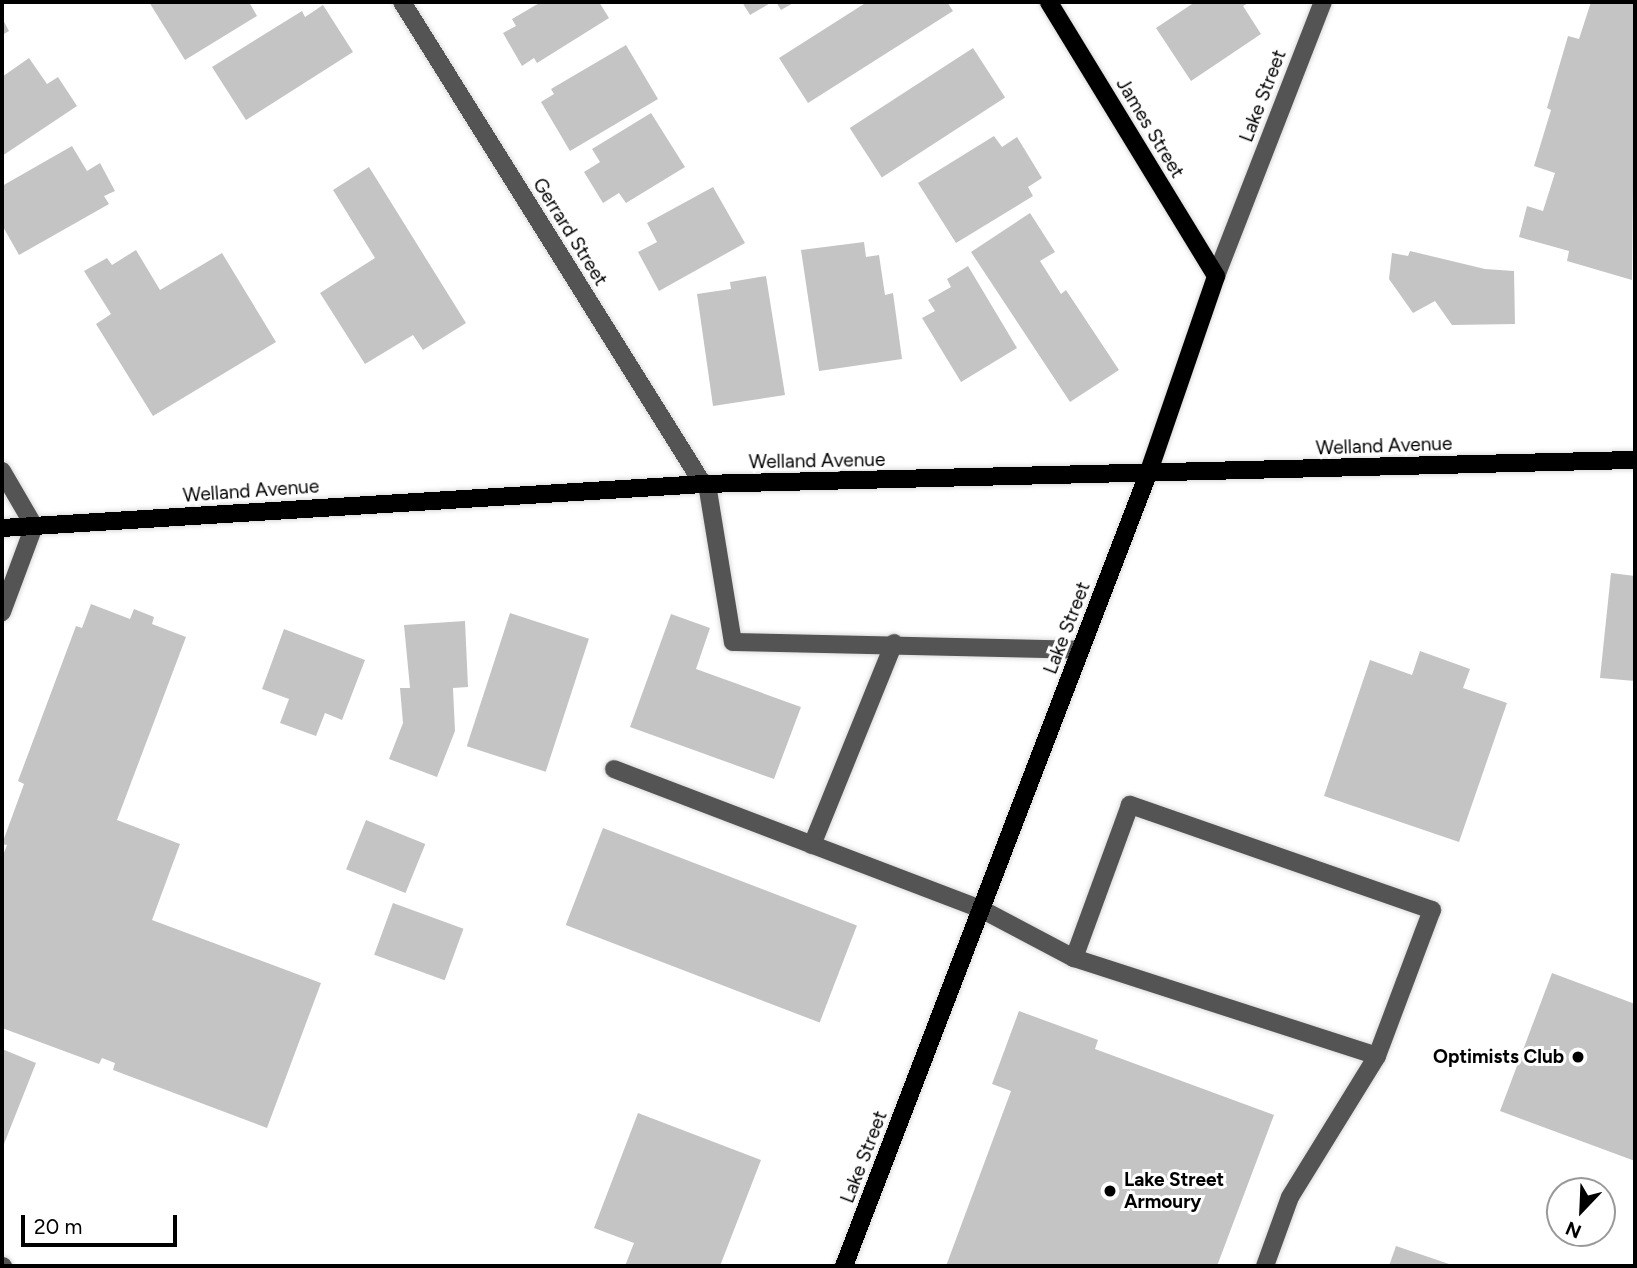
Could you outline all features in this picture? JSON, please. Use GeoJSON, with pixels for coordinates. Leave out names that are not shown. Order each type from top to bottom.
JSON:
{"type":"FeatureCollection","features":[{"type":"Feature","properties":{"kind":"main road","name":"James Street"},"geometry":{"type":"LineString","coordinates":[[1049,2],[1216,276]]}},
{"type":"Feature","properties":{"kind":"main road","name":"Lake Street"},"geometry":{"type":"LineString","coordinates":[[844,1266],[1148,474],[1216,276]]}},
{"type":"Feature","properties":{"kind":"main road","name":"Welland Avenue"},"geometry":{"type":"LineString","coordinates":[[2,528],[705,484],[1635,460]]}},
{"type":"Feature","properties":{"kind":"street","name":"Gerrard Street"},"geometry":{"type":"LineString","coordinates":[[402,2],[705,484]]}},
{"type":"Feature","properties":{"kind":"street","name":"Lake Street"},"geometry":{"type":"LineString","coordinates":[[1216,276],[1322,2]]}},
{"type":"Feature","properties":{"kind":"street"},"geometry":{"type":"LineString","coordinates":[[2,471],[34,526],[2,612]]}},
{"type":"Feature","properties":{"kind":"street"},"geometry":{"type":"LineString","coordinates":[[705,484],[733,642],[894,643],[1080,650]]}},
{"type":"Feature","properties":{"kind":"street"},"geometry":{"type":"LineString","coordinates":[[812,845],[894,643]]}},
{"type":"Feature","properties":{"kind":"street"},"geometry":{"type":"LineString","coordinates":[[614,769],[981,909],[1074,958],[1377,1056]]}},
{"type":"Feature","properties":{"kind":"street"},"geometry":{"type":"LineString","coordinates":[[1074,958],[1130,805],[1432,909],[1377,1056],[1290,1197],[1265,1266]]}},
{"type":"Feature","properties":{"kind":"building"},"geometry":{"type":"Polygon","coordinates":[[[149,2],[249,2],[257,16],[185,60],[149,2]]]}},
{"type":"Feature","properties":{"kind":"building"},"geometry":{"type":"Polygon","coordinates":[[[541,2],[599,2],[609,18],[537,63],[534,58],[522,66],[503,33],[516,26],[512,19],[541,2]]]}},
{"type":"Feature","properties":{"kind":"building"},"geometry":{"type":"Polygon","coordinates":[[[742,2],[772,2],[750,15],[742,2]]]}},
{"type":"Feature","properties":{"kind":"building"},"geometry":{"type":"Polygon","coordinates":[[[776,2],[795,2],[781,10],[776,2]]]}},
{"type":"Feature","properties":{"kind":"building"},"geometry":{"type":"Polygon","coordinates":[[[867,2],[947,2],[953,11],[808,103],[779,58],[867,2]]]}},
{"type":"Feature","properties":{"kind":"building"},"geometry":{"type":"Polygon","coordinates":[[[1195,2],[1250,2],[1243,6],[1261,34],[1191,81],[1156,28],[1195,2]]]}},
{"type":"Feature","properties":{"kind":"building"},"geometry":{"type":"Polygon","coordinates":[[[1591,2],[1635,2],[1632,280],[1567,261],[1569,251],[1519,237],[1527,206],[1543,211],[1555,173],[1534,166],[1551,110],[1547,108],[1568,36],[1579,39],[1591,2]]]}},
{"type":"Feature","properties":{"kind":"building"},"geometry":{"type":"Polygon","coordinates":[[[323,5],[353,52],[246,120],[212,67],[302,11],[305,17],[323,5]]]}},
{"type":"Feature","properties":{"kind":"building"},"geometry":{"type":"Polygon","coordinates":[[[2,18],[9,31],[2,35],[2,18]]]}},
{"type":"Feature","properties":{"kind":"building"},"geometry":{"type":"Polygon","coordinates":[[[626,45],[658,99],[570,151],[541,102],[554,94],[551,89],[626,45]]]}},
{"type":"Feature","properties":{"kind":"building"},"geometry":{"type":"Polygon","coordinates":[[[973,48],[1005,97],[882,178],[850,128],[973,48]]]}},
{"type":"Feature","properties":{"kind":"building"},"geometry":{"type":"Polygon","coordinates":[[[29,58],[47,84],[58,77],[77,106],[2,156],[2,77],[29,58]]]}},
{"type":"Feature","properties":{"kind":"building"},"geometry":{"type":"Polygon","coordinates":[[[651,113],[685,167],[626,203],[619,193],[603,203],[584,172],[600,162],[592,149],[651,113]]]}},
{"type":"Feature","properties":{"kind":"building"},"geometry":{"type":"Polygon","coordinates":[[[994,136],[1002,147],[1017,137],[1042,178],[1028,187],[1033,196],[956,243],[918,183],[994,136]]]}},
{"type":"Feature","properties":{"kind":"building"},"geometry":{"type":"Polygon","coordinates":[[[72,146],[87,171],[100,163],[115,191],[104,196],[109,204],[19,255],[2,225],[2,186],[72,146]]]}},
{"type":"Feature","properties":{"kind":"building"},"geometry":{"type":"Polygon","coordinates":[[[369,167],[466,323],[423,350],[413,335],[365,364],[320,293],[375,258],[333,190],[369,167]]]}},
{"type":"Feature","properties":{"kind":"building"},"geometry":{"type":"Polygon","coordinates":[[[713,187],[745,243],[659,291],[638,252],[657,242],[647,223],[713,187]]]}},
{"type":"Feature","properties":{"kind":"building"},"geometry":{"type":"Polygon","coordinates":[[[1030,213],[1055,252],[1040,261],[1061,294],[1066,290],[1119,370],[1070,402],[971,252],[1030,213]]]}},
{"type":"Feature","properties":{"kind":"building"},"geometry":{"type":"Polygon","coordinates":[[[864,242],[866,257],[879,255],[885,295],[893,293],[902,359],[819,371],[801,250],[864,242]]]}},
{"type":"Feature","properties":{"kind":"building"},"geometry":{"type":"Polygon","coordinates":[[[136,250],[160,290],[222,253],[276,342],[153,416],[96,324],[111,314],[84,271],[107,258],[112,265],[136,250]]]}},
{"type":"Feature","properties":{"kind":"building"},"geometry":{"type":"Polygon","coordinates":[[[1410,251],[1485,269],[1514,271],[1515,324],[1452,325],[1435,301],[1413,313],[1389,279],[1392,253],[1408,256],[1410,251]]]}},
{"type":"Feature","properties":{"kind":"building"},"geometry":{"type":"Polygon","coordinates":[[[968,266],[1017,348],[961,382],[922,318],[935,311],[928,300],[951,287],[947,279],[968,266]]]}},
{"type":"Feature","properties":{"kind":"building"},"geometry":{"type":"Polygon","coordinates":[[[766,276],[785,395],[713,406],[697,294],[731,289],[730,282],[766,276]]]}},
{"type":"Feature","properties":{"kind":"building"},"geometry":{"type":"Polygon","coordinates":[[[1611,573],[1635,576],[1635,681],[1600,678],[1611,573]]]}},
{"type":"Feature","properties":{"kind":"building"},"geometry":{"type":"Polygon","coordinates":[[[91,604],[130,619],[134,609],[154,617],[152,624],[186,637],[117,820],[180,844],[152,920],[321,983],[267,1128],[113,1070],[115,1063],[102,1058],[99,1064],[2,1028],[2,858],[7,845],[2,844],[24,784],[18,781],[76,626],[82,628],[91,604]]]}},
{"type":"Feature","properties":{"kind":"building"},"geometry":{"type":"Polygon","coordinates":[[[510,613],[589,639],[546,772],[467,746],[510,613]]]}},
{"type":"Feature","properties":{"kind":"building"},"geometry":{"type":"Polygon","coordinates":[[[671,614],[710,628],[696,669],[801,707],[774,779],[630,727],[671,614]]]}},
{"type":"Feature","properties":{"kind":"building"},"geometry":{"type":"Polygon","coordinates":[[[465,621],[468,687],[453,688],[455,731],[437,777],[389,759],[403,723],[400,688],[410,688],[404,625],[465,621]]]}},
{"type":"Feature","properties":{"kind":"building"},"geometry":{"type":"Polygon","coordinates":[[[284,629],[365,660],[342,720],[325,713],[316,736],[280,723],[289,699],[262,689],[284,629]]]}},
{"type":"Feature","properties":{"kind":"building"},"geometry":{"type":"Polygon","coordinates":[[[1420,651],[1470,669],[1463,688],[1507,703],[1459,842],[1324,796],[1370,660],[1412,675],[1420,651]]]}},
{"type":"Feature","properties":{"kind":"building"},"geometry":{"type":"Polygon","coordinates":[[[366,820],[425,844],[405,893],[346,869],[366,820]]]}},
{"type":"Feature","properties":{"kind":"building"},"geometry":{"type":"Polygon","coordinates":[[[603,828],[857,925],[820,1023],[566,925],[603,828]]]}},
{"type":"Feature","properties":{"kind":"building"},"geometry":{"type":"Polygon","coordinates":[[[393,903],[463,929],[445,980],[374,955],[393,903]]]}},
{"type":"Feature","properties":{"kind":"building","name":"Optimists Club"},"geometry":{"type":"Polygon","coordinates":[[[1552,973],[1635,1004],[1635,1161],[1500,1111],[1552,973]]]}},
{"type":"Feature","properties":{"kind":"building","name":"Lake Street Armoury"},"geometry":{"type":"Polygon","coordinates":[[[1019,1011],[1098,1040],[1095,1049],[1274,1115],[1217,1266],[946,1266],[1011,1091],[992,1084],[1019,1011]]]}},
{"type":"Feature","properties":{"kind":"building"},"geometry":{"type":"Polygon","coordinates":[[[2,1049],[36,1063],[2,1149],[2,1049]]]}},
{"type":"Feature","properties":{"kind":"building"},"geometry":{"type":"Polygon","coordinates":[[[638,1113],[761,1160],[720,1266],[625,1266],[634,1243],[594,1228],[638,1113]]]}},
{"type":"Feature","properties":{"kind":"building"},"geometry":{"type":"Polygon","coordinates":[[[1396,1246],[1455,1266],[1389,1266],[1396,1246]]]}},
{"type":"Feature","properties":{"kind":"place","name":"Optimists Club"},"geometry":{"type":"Point","coordinates":[1578,1057]}},
{"type":"Feature","properties":{"kind":"place","name":"Lake Street Armoury"},"geometry":{"type":"Point","coordinates":[1110,1191]}}]}
